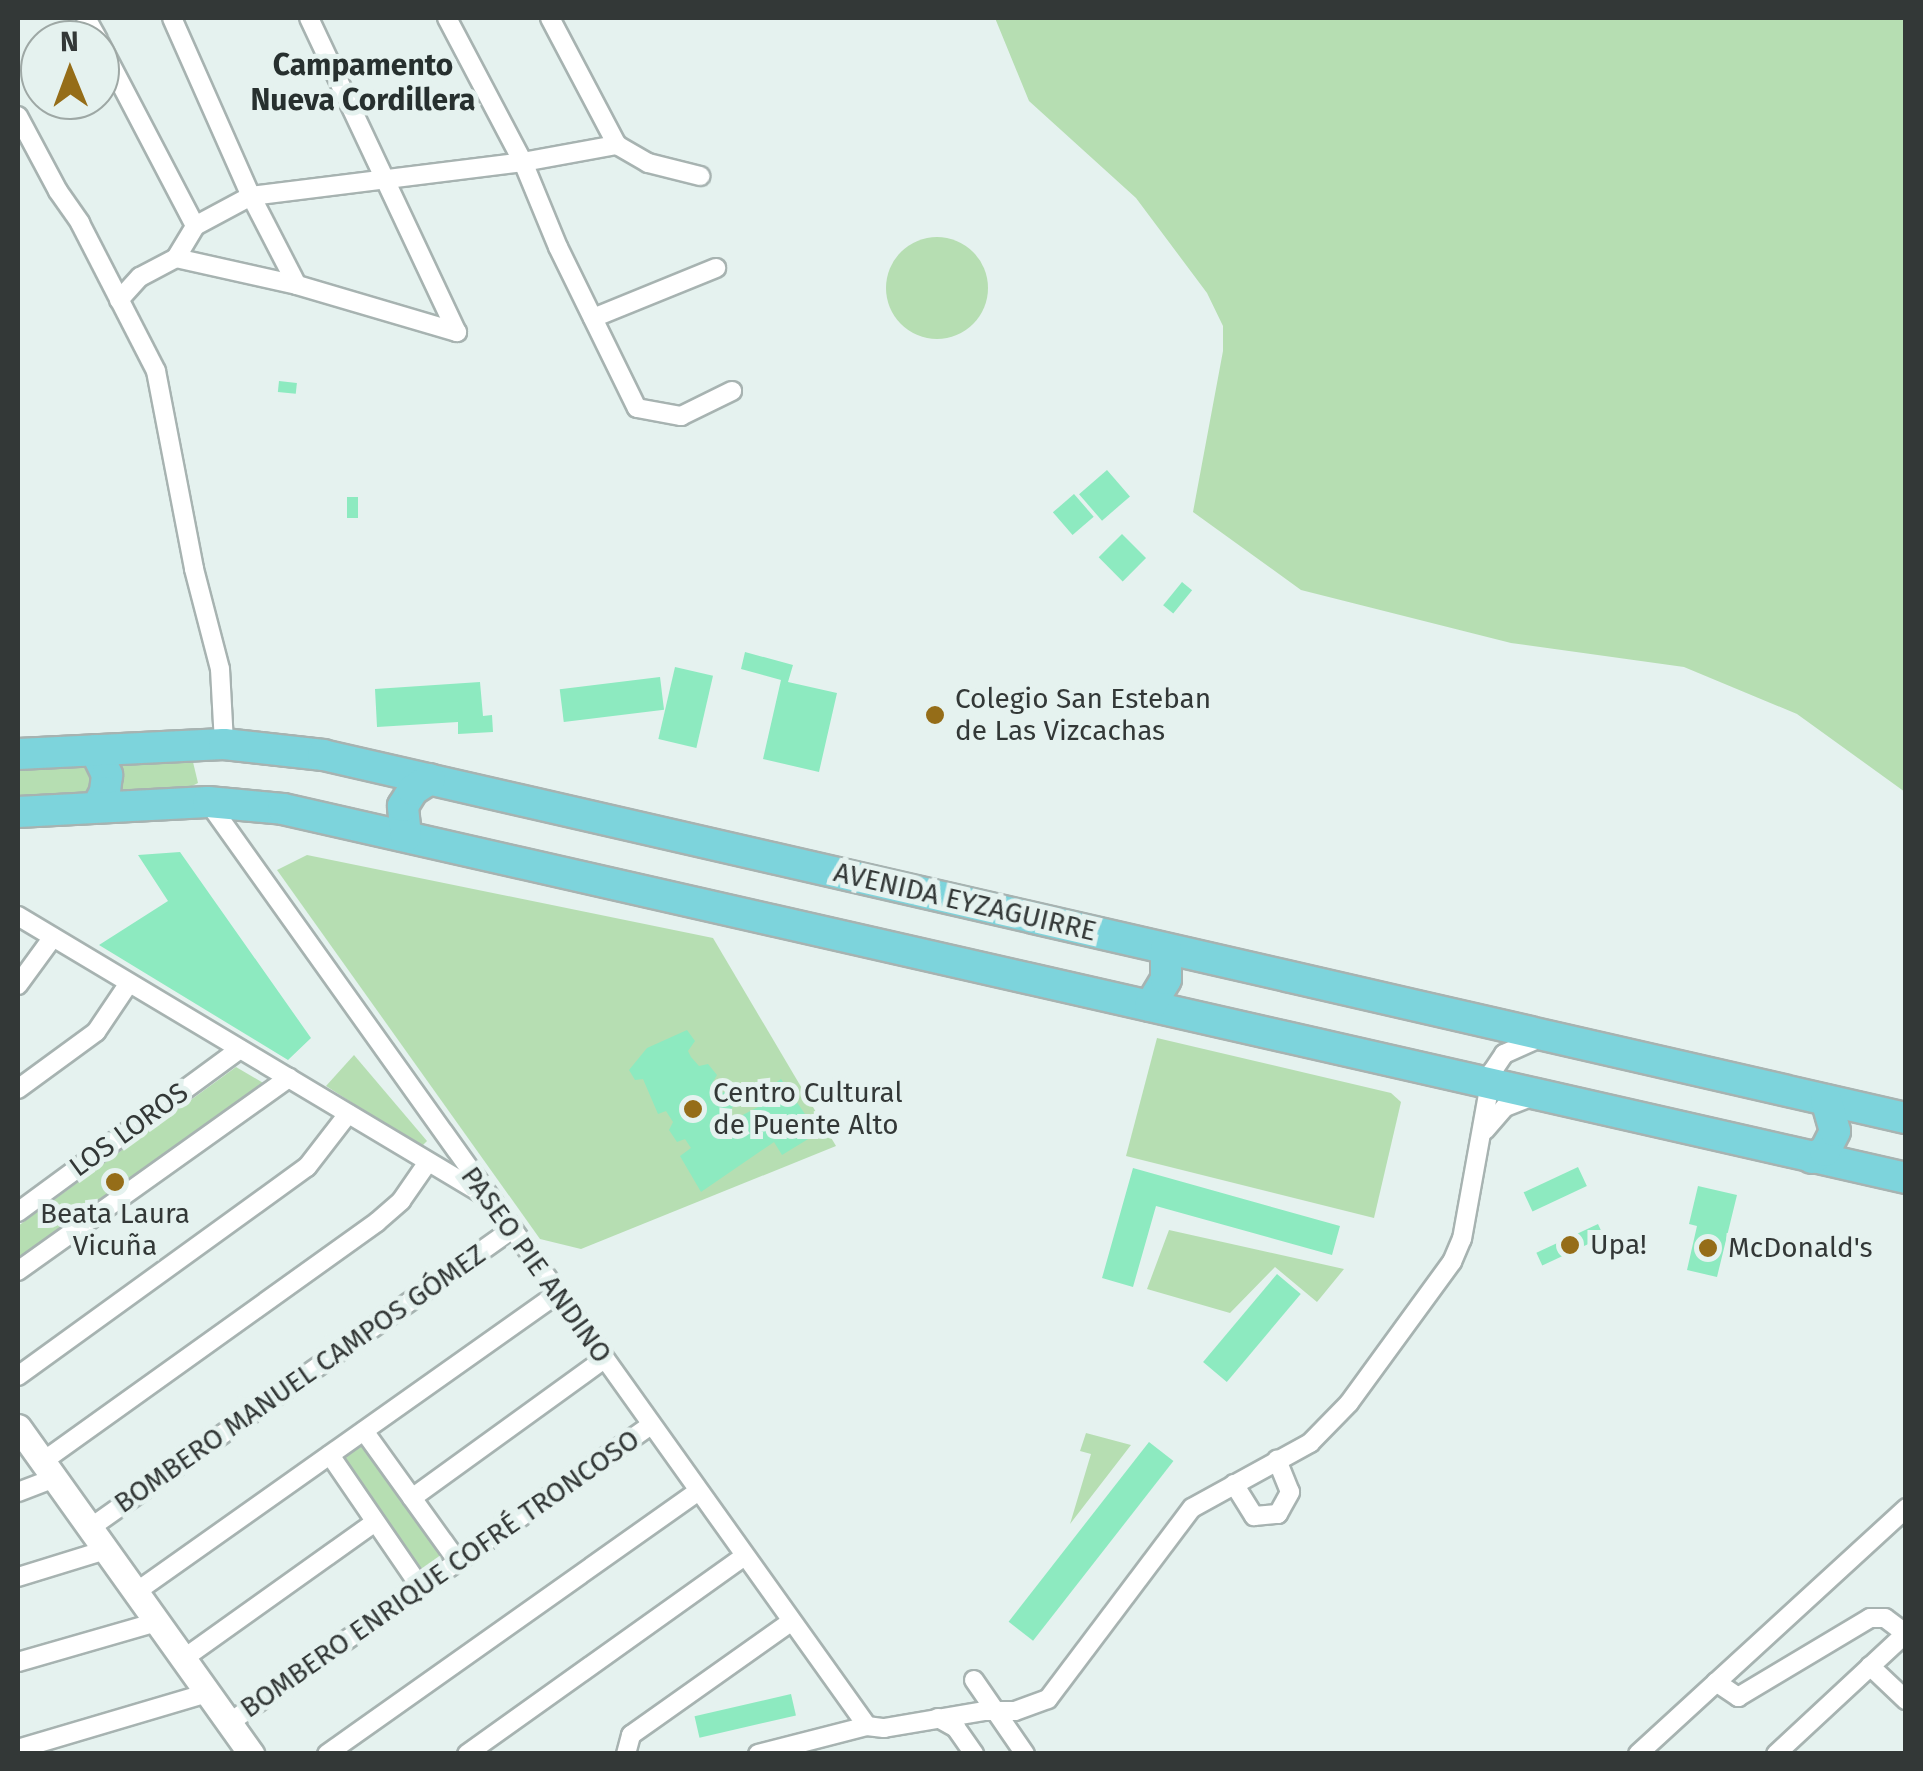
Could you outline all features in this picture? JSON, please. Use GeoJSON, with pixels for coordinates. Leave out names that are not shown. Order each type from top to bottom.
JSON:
{"type":"FeatureCollection","features":[{"type":"Feature","properties":{"kind":"main road","name":"AVENIDA EYZAGUIRRE"},"geometry":{"type":"LineString","coordinates":[[18,754],[224,744],[288,748],[1906,1118]]}},
{"type":"Feature","properties":{"kind":"main road"},"geometry":{"type":"LineString","coordinates":[[95,750],[107,775],[105,792],[96,807]]}},
{"type":"Feature","properties":{"kind":"main road"},"geometry":{"type":"LineString","coordinates":[[406,836],[403,806],[413,790],[430,780]]}},
{"type":"Feature","properties":{"kind":"main road"},"geometry":{"type":"LineString","coordinates":[[18,812],[208,802],[283,809],[1906,1178]]}},
{"type":"Feature","properties":{"kind":"main road"},"geometry":{"type":"LineString","coordinates":[[1150,1006],[1166,980],[1166,948]]}},
{"type":"Feature","properties":{"kind":"main road"},"geometry":{"type":"LineString","coordinates":[[1812,1158],[1830,1145],[1836,1131],[1826,1100]]}},
{"type":"Feature","properties":{"kind":"street"},"geometry":{"type":"LineString","coordinates":[[172,18],[251,196],[297,285]]}},
{"type":"Feature","properties":{"kind":"street"},"geometry":{"type":"LineString","coordinates":[[176,258],[297,285],[458,332],[419,242],[383,181],[309,18]]}},
{"type":"Feature","properties":{"kind":"street"},"geometry":{"type":"LineString","coordinates":[[447,18],[522,162],[637,408],[681,416],[732,391]]}},
{"type":"Feature","properties":{"kind":"street"},"geometry":{"type":"LineString","coordinates":[[550,18],[617,145],[648,163],[700,176]]}},
{"type":"Feature","properties":{"kind":"street"},"geometry":{"type":"LineString","coordinates":[[120,82],[195,226]]}},
{"type":"Feature","properties":{"kind":"street"},"geometry":{"type":"LineString","coordinates":[[18,116],[80,223],[156,371],[194,569],[220,669],[224,744]]}},
{"type":"Feature","properties":{"kind":"street"},"geometry":{"type":"LineString","coordinates":[[118,300],[140,276],[176,258],[195,226],[251,196],[522,162],[617,145]]}},
{"type":"Feature","properties":{"kind":"street"},"geometry":{"type":"LineString","coordinates":[[593,318],[716,268]]}},
{"type":"Feature","properties":{"kind":"street","name":"PASEO PIE ANDINO"},"geometry":{"type":"LineString","coordinates":[[208,802],[867,1726]]}},
{"type":"Feature","properties":{"kind":"street"},"geometry":{"type":"LineString","coordinates":[[18,916],[487,1197]]}},
{"type":"Feature","properties":{"kind":"street"},"geometry":{"type":"LineString","coordinates":[[18,985],[53,938]]}},
{"type":"Feature","properties":{"kind":"street"},"geometry":{"type":"LineString","coordinates":[[18,1089],[96,1032],[129,983]]}},
{"type":"Feature","properties":{"kind":"street"},"geometry":{"type":"LineString","coordinates":[[766,1753],[867,1726],[884,1728],[997,1713],[1034,1707],[1048,1699],[1199,1502],[1310,1443],[1338,1418],[1452,1262],[1462,1239],[1489,1083],[1504,1054],[1530,1041],[1551,1037]]}},
{"type":"Feature","properties":{"kind":"street","name":"LOS LOROS"},"geometry":{"type":"LineString","coordinates":[[18,1212],[240,1049]]}},
{"type":"Feature","properties":{"kind":"street"},"geometry":{"type":"LineString","coordinates":[[18,1271],[289,1078]]}},
{"type":"Feature","properties":{"kind":"street"},"geometry":{"type":"LineString","coordinates":[[1482,1134],[1504,1107],[1540,1095]]}},
{"type":"Feature","properties":{"kind":"street"},"geometry":{"type":"LineString","coordinates":[[18,1376],[307,1167],[330,1144],[348,1114]]}},
{"type":"Feature","properties":{"kind":"street"},"geometry":{"type":"LineString","coordinates":[[18,1492],[377,1222],[401,1201],[428,1162]]}},
{"type":"Feature","properties":{"kind":"street","name":"BOMBERO MANUEL CAMPOS GÓMEZ"},"geometry":{"type":"LineString","coordinates":[[90,1528],[511,1230]]}},
{"type":"Feature","properties":{"kind":"street"},"geometry":{"type":"LineString","coordinates":[[136,1592],[557,1294]]}},
{"type":"Feature","properties":{"kind":"street"},"geometry":{"type":"LineString","coordinates":[[412,1498],[604,1360]]}},
{"type":"Feature","properties":{"kind":"street","name":"BOMBERO ENRIQUE COFRÉ TRONCOSO"},"geometry":{"type":"LineString","coordinates":[[229,1723],[651,1426]]}},
{"type":"Feature","properties":{"kind":"street"},"geometry":{"type":"LineString","coordinates":[[18,1427],[250,1754]]}},
{"type":"Feature","properties":{"kind":"street"},"geometry":{"type":"LineString","coordinates":[[364,1431],[458,1562]]}},
{"type":"Feature","properties":{"kind":"street"},"geometry":{"type":"LineString","coordinates":[[330,1455],[420,1588]]}},
{"type":"Feature","properties":{"kind":"street"},"geometry":{"type":"LineString","coordinates":[[1234,1484],[1247,1511],[1262,1518],[1278,1514],[1290,1492],[1277,1459]]}},
{"type":"Feature","properties":{"kind":"street"},"geometry":{"type":"LineString","coordinates":[[326,1754],[698,1490]]}},
{"type":"Feature","properties":{"kind":"street"},"geometry":{"type":"LineString","coordinates":[[1638,1754],[1906,1508]]}},
{"type":"Feature","properties":{"kind":"street"},"geometry":{"type":"LineString","coordinates":[[183,1659],[375,1522]]}},
{"type":"Feature","properties":{"kind":"street","name":"BOMBERO MANUEL CAMPOS GÓMEZ"},"geometry":{"type":"LineString","coordinates":[[18,1577],[106,1550]]}},
{"type":"Feature","properties":{"kind":"street"},"geometry":{"type":"LineString","coordinates":[[468,1754],[745,1556]]}},
{"type":"Feature","properties":{"kind":"street"},"geometry":{"type":"LineString","coordinates":[[1716,1682],[1738,1696],[1870,1618],[1886,1618],[1905,1633],[1776,1754]]}},
{"type":"Feature","properties":{"kind":"street"},"geometry":{"type":"LineString","coordinates":[[626,1754],[631,1735],[792,1621]]}},
{"type":"Feature","properties":{"kind":"street"},"geometry":{"type":"LineString","coordinates":[[18,1662],[156,1622]]}},
{"type":"Feature","properties":{"kind":"street"},"geometry":{"type":"LineString","coordinates":[[1890,1647],[1906,1664]]}},
{"type":"Feature","properties":{"kind":"street"},"geometry":{"type":"LineString","coordinates":[[1870,1666],[1906,1700]]}},
{"type":"Feature","properties":{"kind":"street"},"geometry":{"type":"LineString","coordinates":[[974,1680],[1026,1754]]}},
{"type":"Feature","properties":{"kind":"street"},"geometry":{"type":"LineString","coordinates":[[18,1749],[207,1693]]}},
{"type":"Feature","properties":{"kind":"street"},"geometry":{"type":"LineString","coordinates":[[938,1718],[956,1728],[974,1754]]}},
{"type":"Feature","properties":{"kind":"green space"},"geometry":{"type":"Polygon","coordinates":[[[995,18],[1905,18],[1905,792],[1797,714],[1684,667],[1511,643],[1301,590],[1193,512],[1223,351],[1223,326],[1207,293],[1136,198],[1029,101],[995,18]]]}},
{"type":"Feature","properties":{"kind":"green space"},"geometry":{"type":"Polygon","coordinates":[[[937,237],[956,241],[973,252],[984,269],[988,288],[984,307],[973,324],[956,335],[937,339],[918,335],[901,324],[890,307],[886,288],[890,269],[901,252],[918,241],[937,237]]]}},
{"type":"Feature","properties":{"kind":"green space"},"geometry":{"type":"Polygon","coordinates":[[[193,762],[198,783],[178,793],[18,802],[18,770],[193,762]]]}},
{"type":"Feature","properties":{"kind":"green space"},"geometry":{"type":"Polygon","coordinates":[[[307,855],[713,938],[836,1146],[581,1249],[540,1239],[277,870],[307,855]]]}},
{"type":"Feature","properties":{"kind":"green space"},"geometry":{"type":"Polygon","coordinates":[[[1157,1038],[1391,1093],[1401,1102],[1374,1218],[1126,1156],[1157,1038]]]}},
{"type":"Feature","properties":{"kind":"green space"},"geometry":{"type":"Polygon","coordinates":[[[354,1055],[427,1141],[421,1147],[326,1086],[354,1055]]]}},
{"type":"Feature","properties":{"kind":"green space"},"geometry":{"type":"Polygon","coordinates":[[[236,1067],[265,1084],[242,1106],[18,1263],[18,1226],[236,1067]]]}},
{"type":"Feature","properties":{"kind":"green space"},"geometry":{"type":"Polygon","coordinates":[[[1169,1230],[1344,1269],[1317,1302],[1275,1267],[1230,1313],[1147,1289],[1169,1230]]]}},
{"type":"Feature","properties":{"kind":"green space"},"geometry":{"type":"Polygon","coordinates":[[[1086,1433],[1131,1445],[1070,1524],[1091,1454],[1080,1451],[1086,1433]]]}},
{"type":"Feature","properties":{"kind":"green space"},"geometry":{"type":"Polygon","coordinates":[[[362,1438],[451,1560],[425,1579],[336,1457],[362,1438]]]}},
{"type":"Feature","properties":{"kind":"building"},"geometry":{"type":"Polygon","coordinates":[[[279,381],[297,383],[296,394],[278,392],[279,381]]]}},
{"type":"Feature","properties":{"kind":"building"},"geometry":{"type":"Polygon","coordinates":[[[1107,470],[1130,496],[1102,521],[1079,494],[1107,470]]]}},
{"type":"Feature","properties":{"kind":"building"},"geometry":{"type":"Polygon","coordinates":[[[1074,494],[1094,517],[1073,535],[1053,512],[1074,494]]]}},
{"type":"Feature","properties":{"kind":"building"},"geometry":{"type":"Polygon","coordinates":[[[347,497],[358,497],[358,518],[347,518],[347,497]]]}},
{"type":"Feature","properties":{"kind":"building"},"geometry":{"type":"Polygon","coordinates":[[[1122,534],[1146,558],[1123,581],[1099,557],[1122,534]]]}},
{"type":"Feature","properties":{"kind":"building"},"geometry":{"type":"Polygon","coordinates":[[[1182,582],[1192,590],[1173,613],[1163,605],[1182,582]]]}},
{"type":"Feature","properties":{"kind":"building"},"geometry":{"type":"Polygon","coordinates":[[[745,652],[793,665],[788,682],[837,693],[819,772],[763,759],[781,680],[741,669],[745,652]]]}},
{"type":"Feature","properties":{"kind":"building"},"geometry":{"type":"Polygon","coordinates":[[[675,667],[713,676],[696,748],[658,739],[675,667]]]}},
{"type":"Feature","properties":{"kind":"building"},"geometry":{"type":"Polygon","coordinates":[[[660,677],[664,710],[564,722],[560,689],[660,677]]]}},
{"type":"Feature","properties":{"kind":"building"},"geometry":{"type":"Polygon","coordinates":[[[480,682],[483,716],[492,715],[493,732],[458,734],[458,722],[377,727],[375,689],[480,682]]]}},
{"type":"Feature","properties":{"kind":"building"},"geometry":{"type":"Polygon","coordinates":[[[180,852],[311,1038],[288,1060],[99,945],[168,901],[138,855],[180,852]]]}},
{"type":"Feature","properties":{"kind":"building","name":"Centro Cultural de Puente Alto"},"geometry":{"type":"Polygon","coordinates":[[[687,1030],[695,1041],[688,1051],[691,1057],[699,1066],[708,1064],[717,1075],[710,1087],[715,1095],[728,1091],[736,1103],[728,1113],[733,1120],[760,1106],[754,1097],[781,1079],[818,1133],[782,1155],[774,1142],[701,1192],[680,1156],[691,1148],[685,1139],[677,1142],[669,1130],[673,1122],[666,1111],[658,1114],[643,1079],[635,1080],[629,1070],[647,1048],[687,1030]]]}},
{"type":"Feature","properties":{"kind":"building"},"geometry":{"type":"Polygon","coordinates":[[[1578,1167],[1587,1186],[1532,1211],[1524,1192],[1578,1167]]]}},
{"type":"Feature","properties":{"kind":"building"},"geometry":{"type":"Polygon","coordinates":[[[1133,1168],[1340,1226],[1332,1255],[1156,1206],[1133,1287],[1102,1278],[1133,1168]]]}},
{"type":"Feature","properties":{"kind":"building","name":"McDonald's"},"geometry":{"type":"Polygon","coordinates":[[[1698,1186],[1737,1195],[1717,1277],[1687,1270],[1697,1226],[1689,1224],[1698,1186]]]}},
{"type":"Feature","properties":{"kind":"building","name":"Upa!"},"geometry":{"type":"Polygon","coordinates":[[[1598,1224],[1604,1237],[1542,1265],[1536,1253],[1598,1224]]]}},
{"type":"Feature","properties":{"kind":"building"},"geometry":{"type":"Polygon","coordinates":[[[1277,1274],[1301,1294],[1227,1382],[1203,1362],[1277,1274]]]}},
{"type":"Feature","properties":{"kind":"building"},"geometry":{"type":"Polygon","coordinates":[[[1149,1442],[1173,1461],[1033,1641],[1009,1622],[1149,1442]]]}},
{"type":"Feature","properties":{"kind":"building"},"geometry":{"type":"Polygon","coordinates":[[[791,1694],[796,1715],[699,1738],[695,1716],[791,1694]]]}},
{"type":"Feature","properties":{"kind":"place","name":"Colegio San Esteban de Las Vizcachas"},"geometry":{"type":"Point","coordinates":[935,715]}},
{"type":"Feature","properties":{"kind":"place","name":"Centro Cultural de Puente Alto"},"geometry":{"type":"Point","coordinates":[693,1109]}},
{"type":"Feature","properties":{"kind":"place","name":"Beata Laura Vicuña"},"geometry":{"type":"Point","coordinates":[115,1182]}},
{"type":"Feature","properties":{"kind":"place","name":"Upa!"},"geometry":{"type":"Point","coordinates":[1570,1245]}},
{"type":"Feature","properties":{"kind":"place","name":"McDonald's"},"geometry":{"type":"Point","coordinates":[1708,1248]}},
{"type":"Feature","properties":{"kind":"district","name":"Campamento Nueva Cordillera"},"geometry":{"type":"Point","coordinates":[363,82]}}]}
